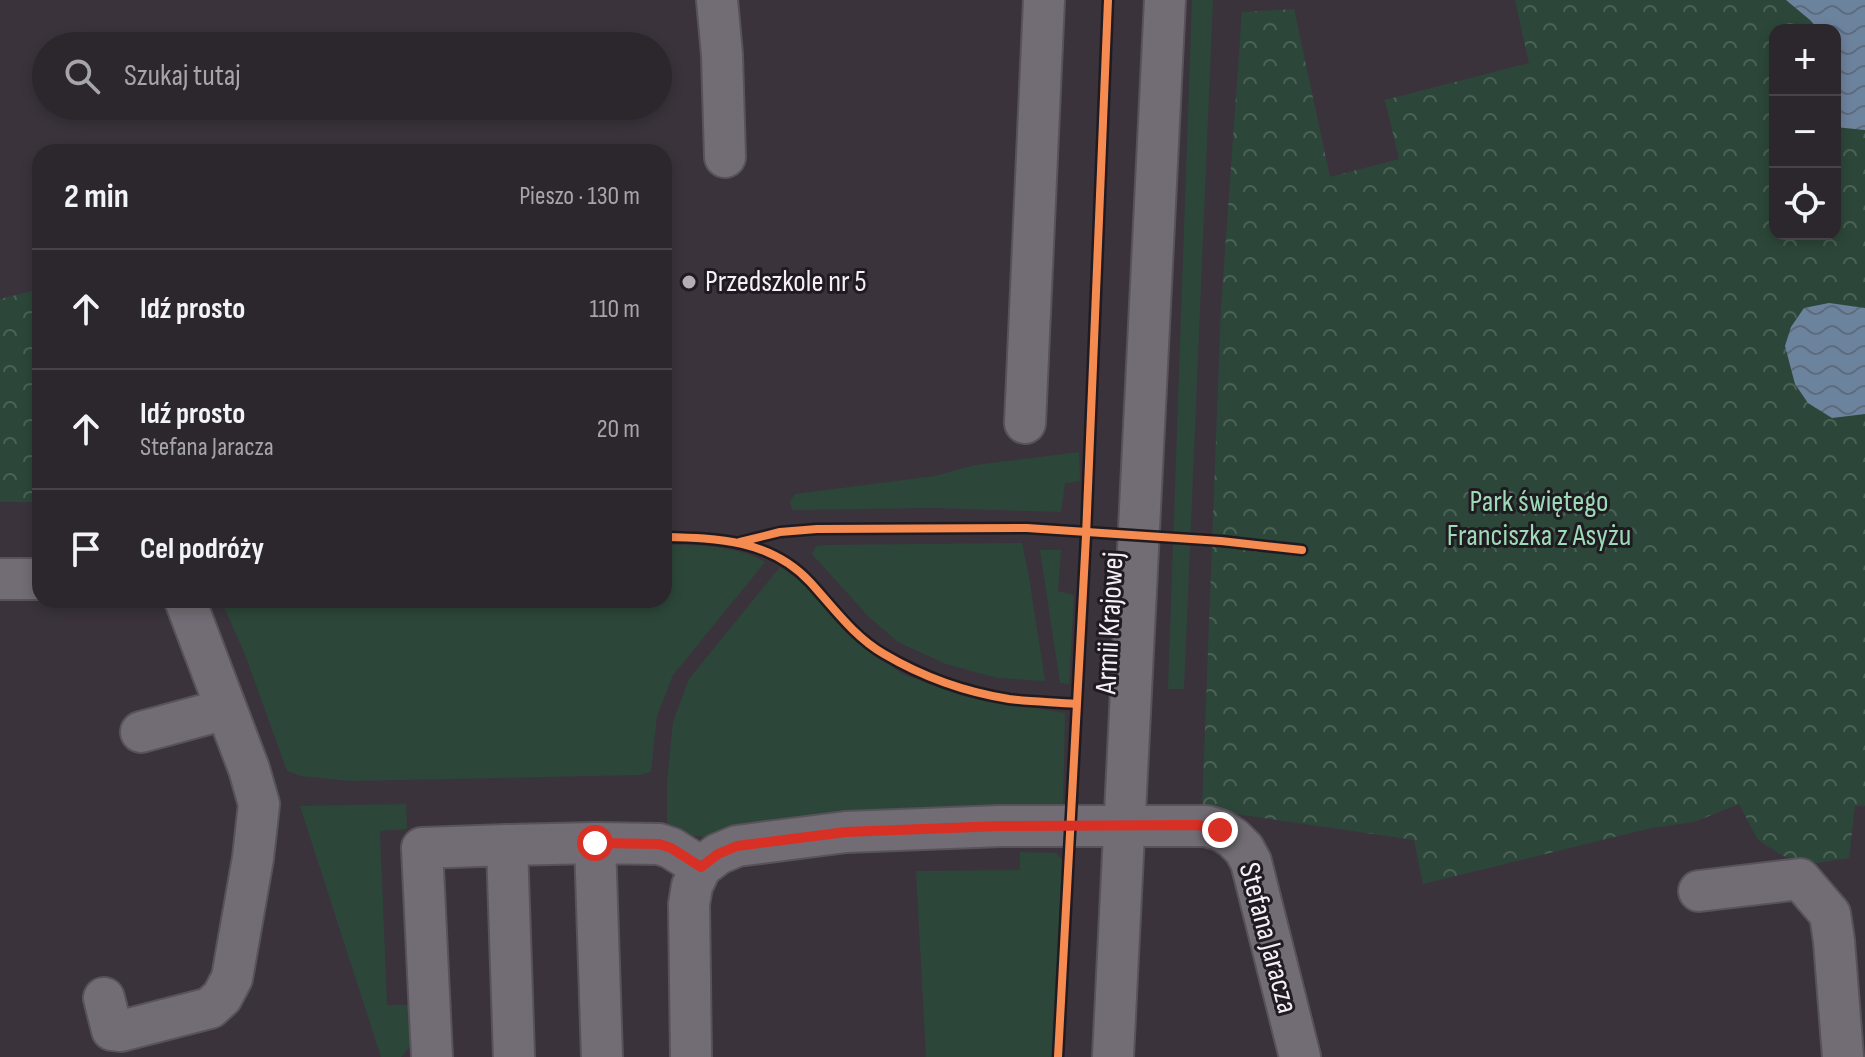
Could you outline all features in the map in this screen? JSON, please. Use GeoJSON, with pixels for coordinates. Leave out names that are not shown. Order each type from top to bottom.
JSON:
{"type":"FeatureCollection","features":[{"type":"Feature","properties":{"kind":"street"},"geometry":{"type":"LineString","coordinates":[[717,0],[725,157]]}},
{"type":"Feature","properties":{"kind":"street"},"geometry":{"type":"LineString","coordinates":[[1025,423],[1044,0]]}},
{"type":"Feature","properties":{"kind":"street","name":"Armii Krajowej"},"geometry":{"type":"LineString","coordinates":[[1113,1057],[1165,0]]}},
{"type":"Feature","properties":{"kind":"street"},"geometry":{"type":"LineString","coordinates":[[0,579],[32,579]]}},
{"type":"Feature","properties":{"kind":"street"},"geometry":{"type":"LineString","coordinates":[[104,998],[112,1030],[121,1031],[210,1008],[222,997],[232,978],[259,804],[249,769],[188,608]]}},
{"type":"Feature","properties":{"kind":"street"},"geometry":{"type":"LineString","coordinates":[[141,732],[226,709]]}},
{"type":"Feature","properties":{"kind":"street","name":"Stefana Jaracza"},"geometry":{"type":"LineString","coordinates":[[701,867],[718,854],[737,846],[846,832],[1001,826],[1206,826],[1227,834],[1244,849],[1251,862],[1300,1057]]}},
{"type":"Feature","properties":{"kind":"street"},"geometry":{"type":"LineString","coordinates":[[595,843],[602,1057]]}},
{"type":"Feature","properties":{"kind":"street"},"geometry":{"type":"LineString","coordinates":[[432,1057],[422,848],[595,843],[659,844],[701,867],[692,886],[689,904],[691,1057]]}},
{"type":"Feature","properties":{"kind":"street"},"geometry":{"type":"LineString","coordinates":[[507,845],[514,1057]]}},
{"type":"Feature","properties":{"kind":"street"},"geometry":{"type":"LineString","coordinates":[[1699,891],[1800,879],[1830,914],[1843,1057]]}},
{"type":"Feature","properties":{"kind":"green space"},"geometry":{"type":"Polygon","coordinates":[[[1192,0],[1213,0],[1184,689],[1168,689],[1192,0]]]}},
{"type":"Feature","properties":{"kind":"green space","name":"Park świętego Franciszka z Asyżu"},"geometry":{"type":"Polygon","coordinates":[[[1515,0],[1865,0],[1865,806],[1855,806],[1849,858],[1816,863],[1783,856],[1758,840],[1739,804],[1694,822],[1651,828],[1423,884],[1414,840],[1202,809],[1221,308],[1242,12],[1294,9],[1330,177],[1399,159],[1385,100],[1529,63],[1515,0]]]}},
{"type":"Feature","properties":{"kind":"green space"},"geometry":{"type":"Polygon","coordinates":[[[32,291],[32,502],[0,502],[0,299],[32,291]]]}},
{"type":"Feature","properties":{"kind":"green space"},"geometry":{"type":"Polygon","coordinates":[[[1079,452],[1080,481],[1065,483],[1061,512],[933,508],[792,510],[790,501],[795,494],[935,476],[975,465],[1079,452]]]}},
{"type":"Feature","properties":{"kind":"green space"},"geometry":{"type":"Polygon","coordinates":[[[1022,543],[1045,681],[997,678],[946,664],[898,642],[869,617],[812,554],[816,546],[825,545],[1022,543]]]}},
{"type":"Feature","properties":{"kind":"green space"},"geometry":{"type":"Polygon","coordinates":[[[672,545],[729,549],[765,562],[673,675],[657,716],[651,772],[639,775],[351,781],[301,776],[287,771],[246,657],[225,608],[672,608],[672,545]]]}},
{"type":"Feature","properties":{"kind":"green space"},"geometry":{"type":"Polygon","coordinates":[[[1040,550],[1061,550],[1058,591],[1074,595],[1069,684],[1060,683],[1040,550]]]}},
{"type":"Feature","properties":{"kind":"green space"},"geometry":{"type":"Polygon","coordinates":[[[780,567],[804,583],[845,631],[902,674],[963,696],[1065,713],[1063,809],[722,839],[667,833],[667,783],[673,722],[689,679],[780,567]]]}},
{"type":"Feature","properties":{"kind":"green space"},"geometry":{"type":"Polygon","coordinates":[[[406,804],[407,829],[380,831],[387,1005],[408,1005],[410,1046],[401,1057],[381,1057],[300,806],[406,804]]]}},
{"type":"Feature","properties":{"kind":"green space"},"geometry":{"type":"Polygon","coordinates":[[[1020,852],[1056,853],[1062,860],[1054,1057],[926,1057],[916,871],[1020,870],[1020,852]]]}},
{"type":"Feature","properties":{"kind":"water"},"geometry":{"type":"Polygon","coordinates":[[[1786,0],[1865,0],[1865,130],[1841,128],[1841,24],[1814,24],[1786,0]]]}},
{"type":"Feature","properties":{"kind":"water"},"geometry":{"type":"Polygon","coordinates":[[[1829,303],[1865,308],[1865,414],[1832,418],[1808,403],[1795,384],[1785,346],[1791,327],[1804,308],[1829,303]]]}},
{"type":"Feature","properties":{"kind":"cycle path"},"geometry":{"type":"LineString","coordinates":[[1058,1057],[1086,536],[1108,0]]}},
{"type":"Feature","properties":{"kind":"cycle path"},"geometry":{"type":"LineString","coordinates":[[740,542],[780,532],[817,529],[1027,528],[1221,541],[1302,550]]}},
{"type":"Feature","properties":{"kind":"cycle path"},"geometry":{"type":"LineString","coordinates":[[672,537],[743,544],[778,557],[810,582],[844,621],[873,647],[929,676],[993,696],[1076,704]]}},
{"type":"Feature","properties":{"kind":"place","name":"Przedszkole nr 5"},"geometry":{"type":"Point","coordinates":[689,282]}},
{"type":"Feature","properties":{"kind":"route"},"geometry":{"type":"LineString","coordinates":[[595,843],[659,844],[701,867],[718,854],[737,846],[846,832],[1001,826],[1198,825],[1220,830]]}}]}
